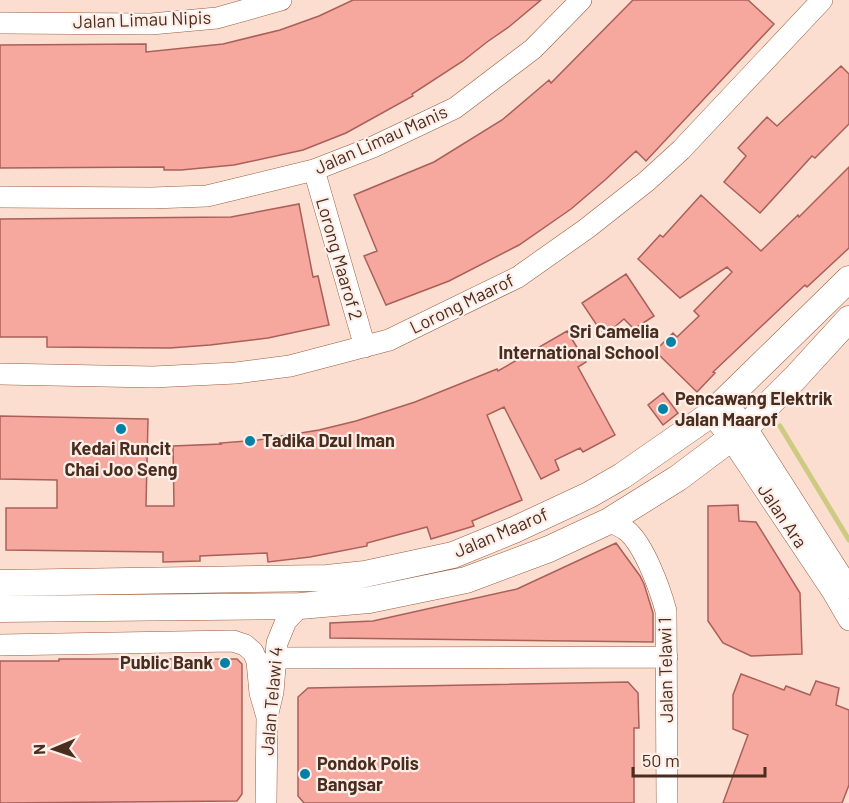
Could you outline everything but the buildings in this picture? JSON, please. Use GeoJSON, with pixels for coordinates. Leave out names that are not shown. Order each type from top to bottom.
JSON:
{"type":"FeatureCollection","features":[{"type":"Feature","properties":{"kind":"main road","name":"Jalan Maarof"},"geometry":{"type":"LineString","coordinates":[[0,583],[327,578],[366,574],[453,555],[589,495],[646,460],[718,407],[849,279]]}},
{"type":"Feature","properties":{"kind":"main road","name":"Jalan Maarof"},"geometry":{"type":"LineString","coordinates":[[0,609],[300,606],[369,600],[466,580],[549,549],[609,521],[678,478],[738,433],[849,319]]}},
{"type":"Feature","properties":{"kind":"street","name":"Jalan Limau Nipis"},"geometry":{"type":"LineString","coordinates":[[0,22],[151,24],[217,18],[281,0]]}},
{"type":"Feature","properties":{"kind":"street","name":"Jalan Limau Manis"},"geometry":{"type":"LineString","coordinates":[[0,197],[207,196],[314,170],[373,147],[455,108],[533,49],[581,0]]}},
{"type":"Feature","properties":{"kind":"street","name":"Lorong Maarof"},"geometry":{"type":"LineString","coordinates":[[0,374],[153,377],[209,375],[290,366],[389,340],[496,290],[551,255],[586,229],[647,181],[681,150],[822,0]]}},
{"type":"Feature","properties":{"kind":"street","name":"Lorong Maarof 2"},"geometry":{"type":"LineString","coordinates":[[314,170],[365,347]]}},
{"type":"Feature","properties":{"kind":"street","name":"Jalan Ara"},"geometry":{"type":"LineString","coordinates":[[718,407],[849,588]]}},
{"type":"Feature","properties":{"kind":"street","name":"Jalan Ara"},"geometry":{"type":"LineString","coordinates":[[738,433],[849,620]]}},
{"type":"Feature","properties":{"kind":"street","name":"Jalan Telawi 1"},"geometry":{"type":"LineString","coordinates":[[609,521],[628,531],[644,555],[658,583],[666,611],[667,803]]}},
{"type":"Feature","properties":{"kind":"street","name":"Jalan Telawi 4"},"geometry":{"type":"LineString","coordinates":[[266,803],[267,717],[273,692],[275,658],[280,632],[286,621],[300,606]]}},
{"type":"Feature","properties":{"kind":"street"},"geometry":{"type":"LineString","coordinates":[[222,607],[230,611],[238,626],[233,641]]}},
{"type":"Feature","properties":{"kind":"street"},"geometry":{"type":"LineString","coordinates":[[0,645],[233,641],[245,645],[253,652],[257,661],[260,693],[267,717]]}},
{"type":"Feature","properties":{"kind":"street"},"geometry":{"type":"LineString","coordinates":[[275,658],[667,657]]}},
{"type":"Feature","properties":{"kind":"waterway"},"geometry":{"type":"LineString","coordinates":[[780,426],[849,540]]}},
{"type":"Feature","properties":{"kind":"place","name":"Sri Camelia International School"},"geometry":{"type":"Point","coordinates":[671,342]}},
{"type":"Feature","properties":{"kind":"place","name":"Pencawang Elektrik Jalan Maarof"},"geometry":{"type":"Point","coordinates":[663,409]}},
{"type":"Feature","properties":{"kind":"place","name":"Kedai Runcit Chai Joo Seng"},"geometry":{"type":"Point","coordinates":[121,429]}},
{"type":"Feature","properties":{"kind":"place","name":"Tadika Dzul Iman"},"geometry":{"type":"Point","coordinates":[250,441]}},
{"type":"Feature","properties":{"kind":"place","name":"Public Bank"},"geometry":{"type":"Point","coordinates":[225,663]}},
{"type":"Feature","properties":{"kind":"place","name":"Pondok Polis Bangsar"},"geometry":{"type":"Point","coordinates":[305,774]}}]}
